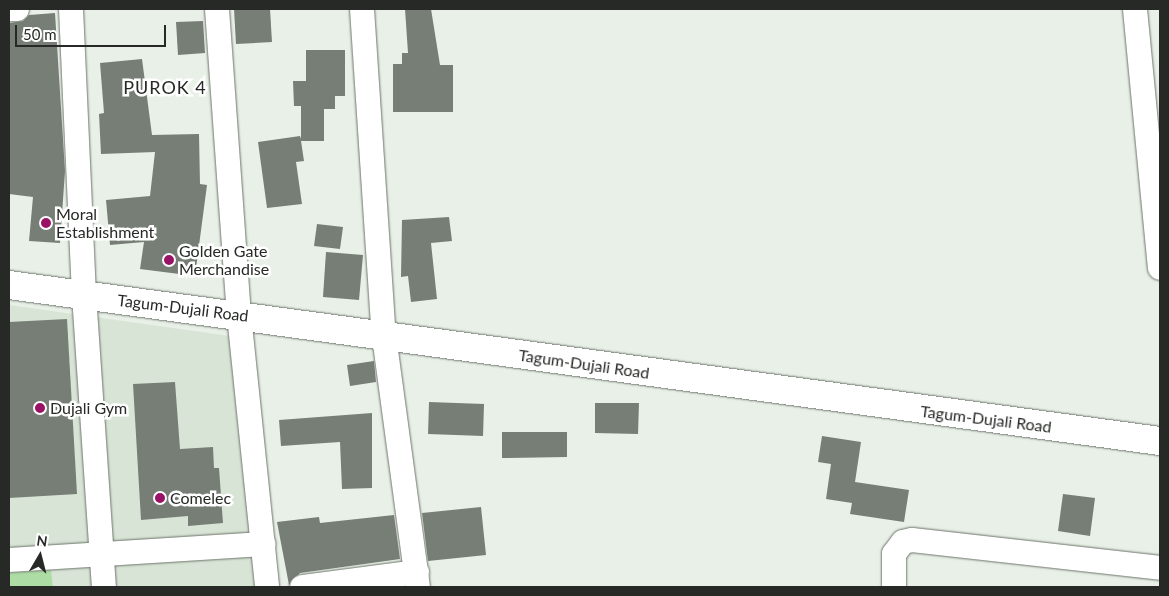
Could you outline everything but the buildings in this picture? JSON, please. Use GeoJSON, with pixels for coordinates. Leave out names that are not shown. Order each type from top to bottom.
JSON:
{"type":"FeatureCollection","features":[{"type":"Feature","properties":{"kind":"main road","name":"Tagum-Dujali Road"},"geometry":{"type":"LineString","coordinates":[[9,285],[1160,441]]}},
{"type":"Feature","properties":{"kind":"street"},"geometry":{"type":"LineString","coordinates":[[9,9],[17,9]]}},
{"type":"Feature","properties":{"kind":"street"},"geometry":{"type":"LineString","coordinates":[[71,9],[84,296],[104,587]]}},
{"type":"Feature","properties":{"kind":"street"},"geometry":{"type":"LineString","coordinates":[[217,9],[240,315],[267,587]]}},
{"type":"Feature","properties":{"kind":"street"},"geometry":{"type":"LineString","coordinates":[[302,587],[418,580],[384,336],[362,9]]}},
{"type":"Feature","properties":{"kind":"street"},"geometry":{"type":"LineString","coordinates":[[1136,9],[1160,268]]}},
{"type":"Feature","properties":{"kind":"street"},"geometry":{"type":"LineString","coordinates":[[894,587],[894,554],[904,542],[912,540],[1160,568]]}},
{"type":"Feature","properties":{"kind":"street"},"geometry":{"type":"LineString","coordinates":[[9,560],[263,544]]}},
{"type":"Feature","properties":{"kind":"shaded area"},"geometry":{"type":"Polygon","coordinates":[[[9,305],[230,336],[256,587],[53,587],[51,570],[9,573],[9,305]]]}},
{"type":"Feature","properties":{"kind":"green space"},"geometry":{"type":"Polygon","coordinates":[[[51,570],[53,587],[9,587],[9,573],[51,570]]]}},
{"type":"Feature","properties":{"kind":"place","name":"Moral Establishment"},"geometry":{"type":"Point","coordinates":[46,223]}},
{"type":"Feature","properties":{"kind":"place","name":"Golden Gate Merchandise"},"geometry":{"type":"Point","coordinates":[169,260]}},
{"type":"Feature","properties":{"kind":"place","name":"Dujali Gym"},"geometry":{"type":"Point","coordinates":[40,408]}},
{"type":"Feature","properties":{"kind":"place","name":"Comelec"},"geometry":{"type":"Point","coordinates":[160,498]}},
{"type":"Feature","properties":{"kind":"district","name":"PUROK 4"},"geometry":{"type":"Point","coordinates":[165,87]}}]}
